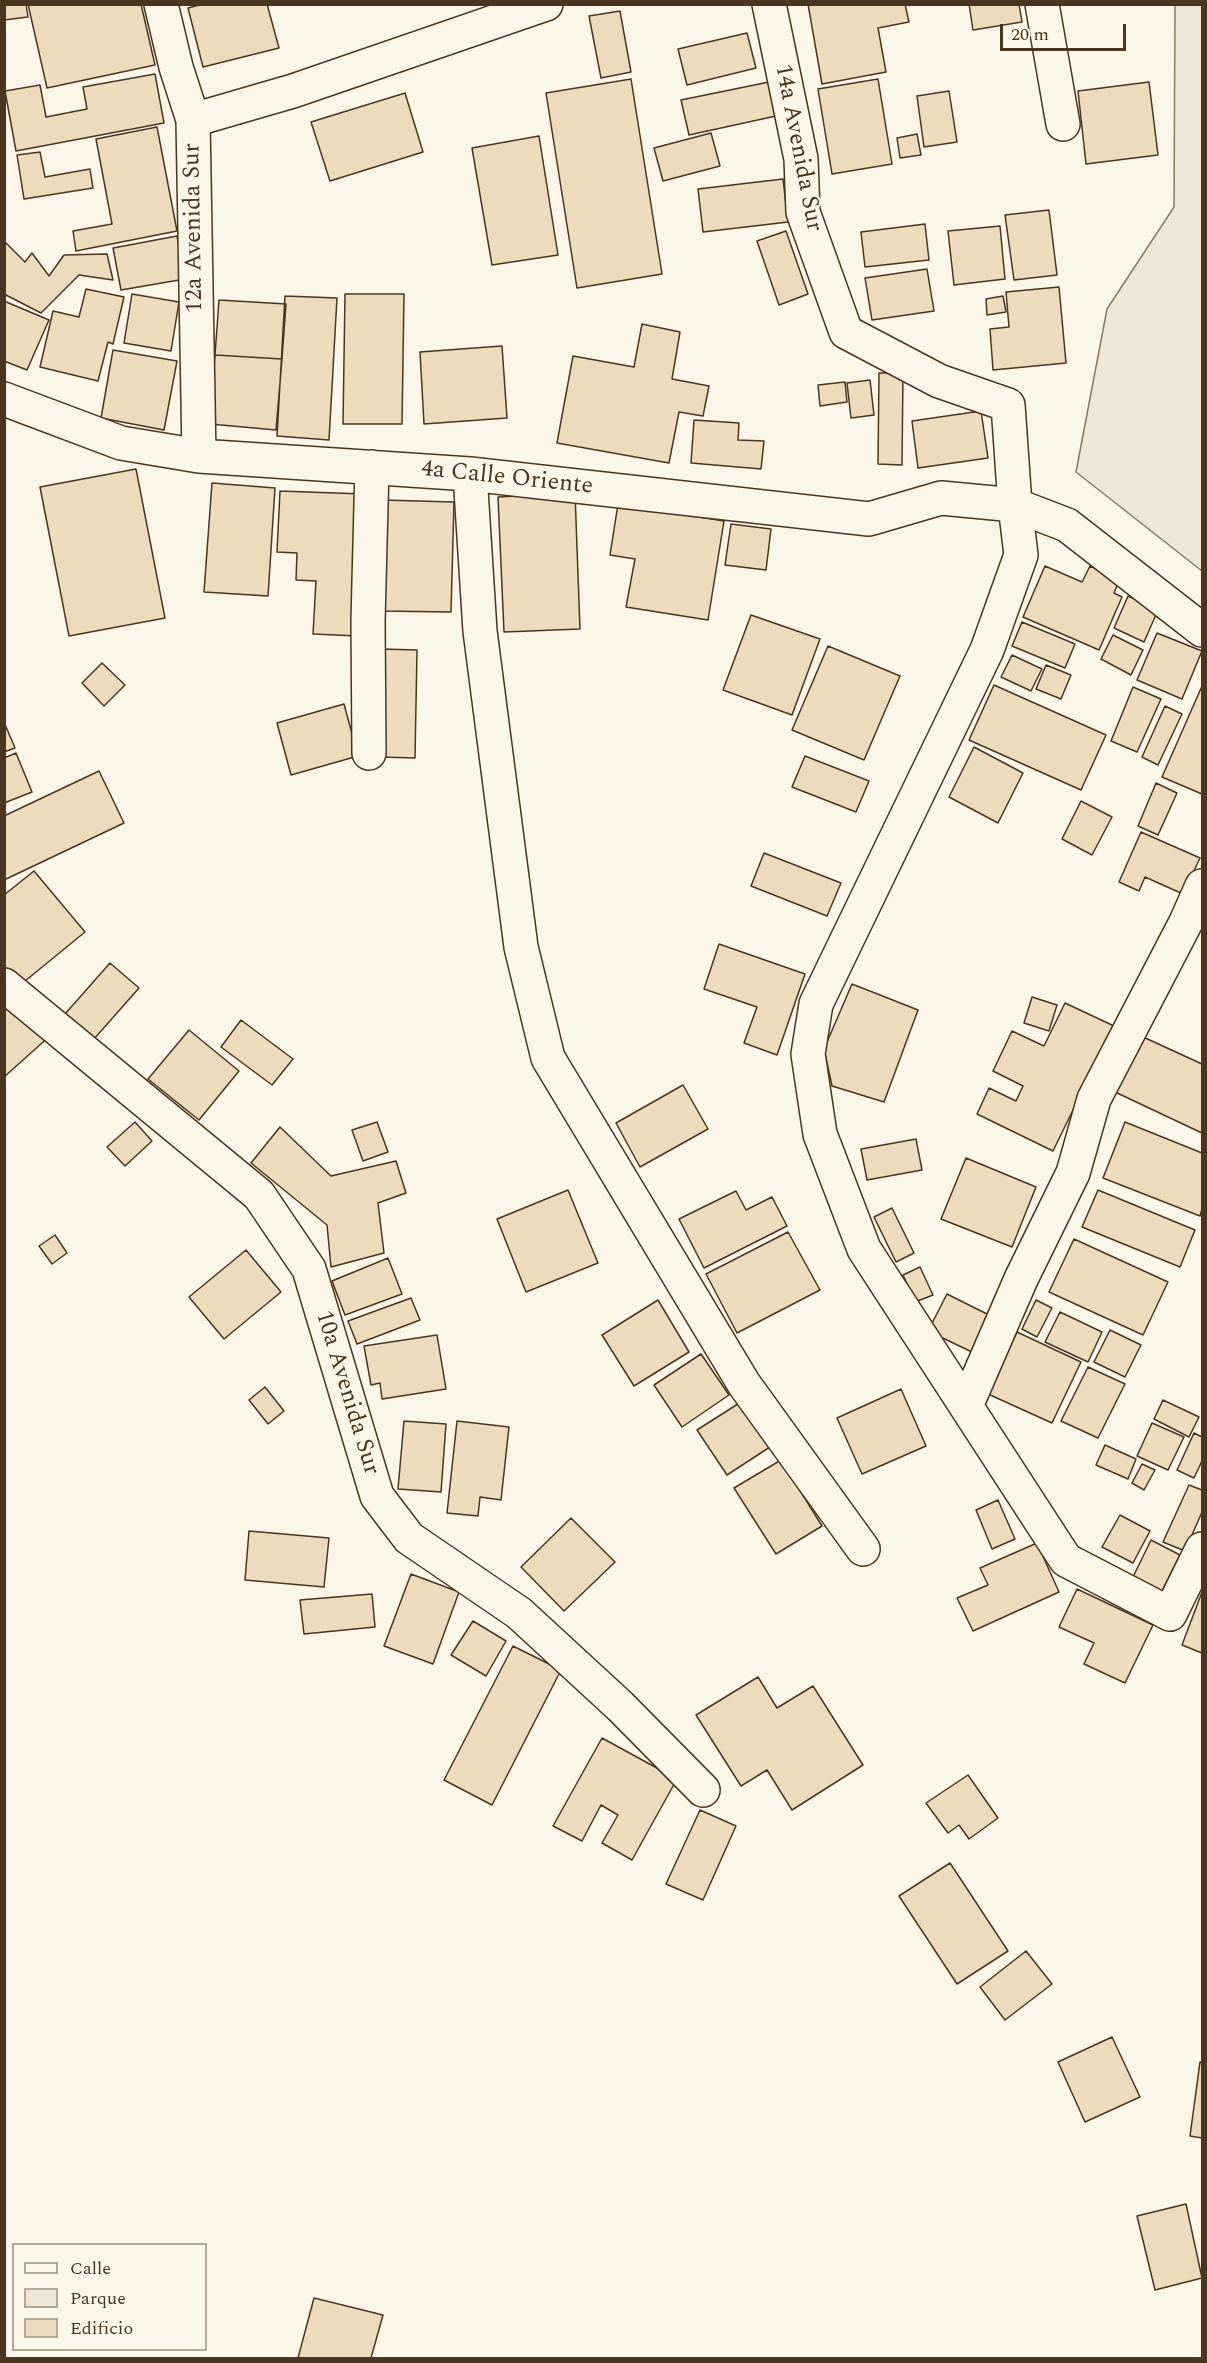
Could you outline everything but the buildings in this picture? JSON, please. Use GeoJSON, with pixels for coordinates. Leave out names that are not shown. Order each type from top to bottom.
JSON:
{"type":"FeatureCollection","features":[{"type":"Feature","properties":{"kind":"street","name":"12a Avenida Sur"},"geometry":{"type":"LineString","coordinates":[[161,4],[176,67],[193,120],[199,456]]}},
{"type":"Feature","properties":{"kind":"street"},"geometry":{"type":"LineString","coordinates":[[193,120],[293,91],[546,4]]}},
{"type":"Feature","properties":{"kind":"street","name":"14a Avenida Sur"},"geometry":{"type":"LineString","coordinates":[[769,4],[801,159],[803,212],[846,332],[939,381],[1008,405],[1015,505]]}},
{"type":"Feature","properties":{"kind":"street"},"geometry":{"type":"LineString","coordinates":[[1042,4],[1063,124]]}},
{"type":"Feature","properties":{"kind":"street","name":"4a Calle Oriente"},"geometry":{"type":"LineString","coordinates":[[4,399],[121,443],[199,456],[470,474],[869,519],[941,498],[1015,505],[1067,525],[1203,630]]}},
{"type":"Feature","properties":{"kind":"street"},"geometry":{"type":"LineString","coordinates":[[369,753],[368,621],[372,467]]}},
{"type":"Feature","properties":{"kind":"street"},"geometry":{"type":"LineString","coordinates":[[470,474],[480,631],[521,947],[548,1058],[744,1384],[863,1549]]}},
{"type":"Feature","properties":{"kind":"street"},"geometry":{"type":"LineString","coordinates":[[1015,505],[1021,555],[987,650],[816,1004],[808,1054],[820,1134],[864,1249],[1066,1560],[1170,1614],[1203,1549]]}},
{"type":"Feature","properties":{"kind":"street"},"geometry":{"type":"LineString","coordinates":[[966,1406],[1021,1279],[1073,1173],[1094,1099],[1203,886]]}},
{"type":"Feature","properties":{"kind":"street","name":"10a Avenida Sur"},"geometry":{"type":"LineString","coordinates":[[4,985],[259,1195],[309,1269],[377,1496],[409,1538],[519,1613],[620,1706],[703,1790]]}},
{"type":"Feature","properties":{"kind":"green space"},"geometry":{"type":"Polygon","coordinates":[[[1175,5],[1202,5],[1202,571],[1076,472],[1107,309],[1174,207],[1175,5]]]}}]}
